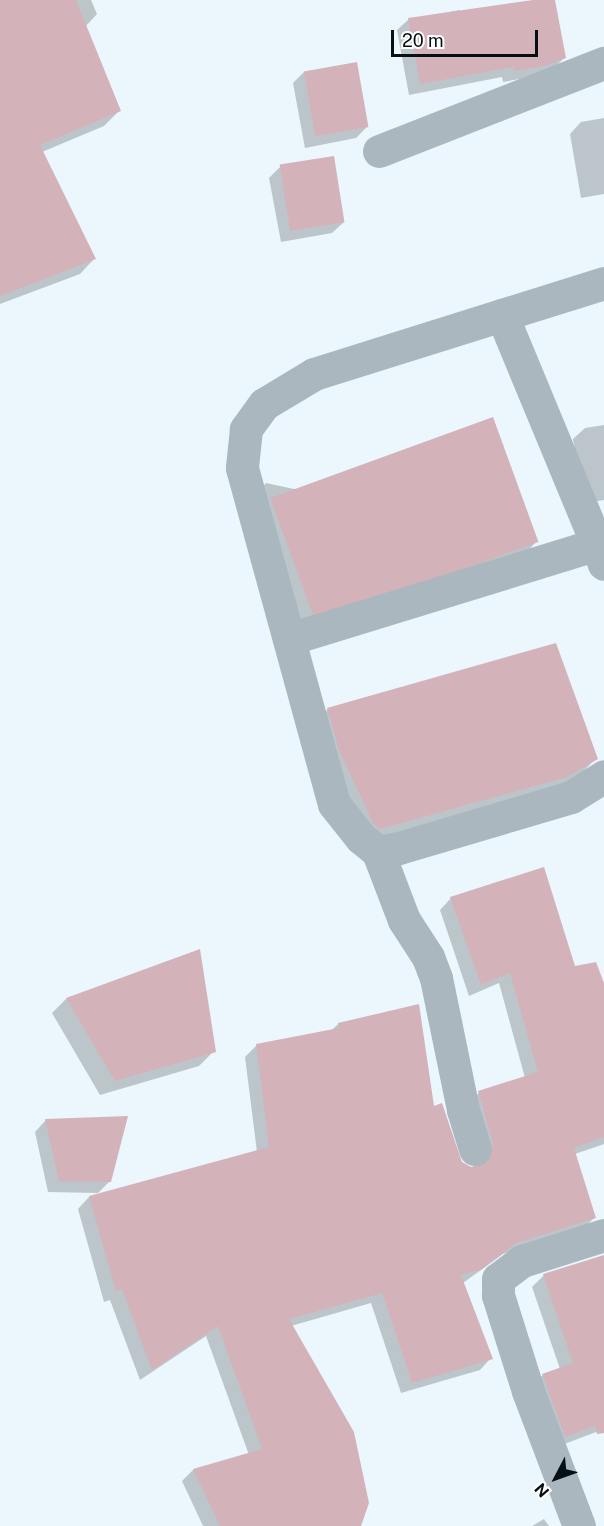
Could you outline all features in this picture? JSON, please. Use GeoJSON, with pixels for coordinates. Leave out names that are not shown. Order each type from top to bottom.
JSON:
{"type":"FeatureCollection","features":[{"type":"Feature","properties":{"kind":"street"},"geometry":{"type":"LineString","coordinates":[[379,151],[604,63]]}},
{"type":"Feature","properties":{"kind":"street"},"geometry":{"type":"LineString","coordinates":[[475,1149],[462,1110],[436,978],[428,957],[404,920],[378,852],[347,824],[334,804],[242,468],[246,429],[264,404],[314,374],[604,283]]}},
{"type":"Feature","properties":{"kind":"street"},"geometry":{"type":"LineString","coordinates":[[290,639],[601,554],[502,315]]}},
{"type":"Feature","properties":{"kind":"street"},"geometry":{"type":"LineString","coordinates":[[378,852],[571,797],[604,776]]}},
{"type":"Feature","properties":{"kind":"street"},"geometry":{"type":"LineString","coordinates":[[579,1526],[528,1391],[498,1295],[498,1279],[522,1261],[604,1235]]}},
{"type":"Feature","properties":{"kind":"building"},"geometry":{"type":"Polygon","coordinates":[[[0,0],[76,0],[121,111],[40,145],[96,259],[0,296],[0,0]]]}},
{"type":"Feature","properties":{"kind":"building"},"geometry":{"type":"Polygon","coordinates":[[[533,0],[555,0],[566,58],[544,66],[514,71],[513,67],[420,84],[408,18],[533,0]]]}},
{"type":"Feature","properties":{"kind":"building"},"geometry":{"type":"Polygon","coordinates":[[[357,62],[368,127],[315,136],[304,71],[357,62]]]}},
{"type":"Feature","properties":{"kind":"building"},"geometry":{"type":"Polygon","coordinates":[[[334,156],[344,222],[290,231],[280,165],[334,156]]]}},
{"type":"Feature","properties":{"kind":"building"},"geometry":{"type":"Polygon","coordinates":[[[493,417],[538,542],[316,623],[270,498],[493,417]]]}},
{"type":"Feature","properties":{"kind":"building"},"geometry":{"type":"Polygon","coordinates":[[[556,643],[598,759],[567,777],[380,829],[374,825],[339,750],[327,708],[556,643]]]}},
{"type":"Feature","properties":{"kind":"building"},"geometry":{"type":"Polygon","coordinates":[[[544,867],[575,966],[596,962],[604,983],[604,1137],[574,1148],[596,1218],[516,1243],[481,1270],[461,1275],[493,1359],[412,1383],[382,1293],[289,1319],[354,1432],[369,1503],[361,1526],[220,1526],[193,1469],[262,1449],[218,1326],[152,1370],[122,1289],[116,1291],[89,1196],[269,1147],[256,1044],[339,1028],[338,1023],[419,1004],[434,1106],[442,1103],[462,1162],[471,1167],[488,1162],[493,1144],[478,1091],[538,1072],[510,973],[481,985],[450,897],[544,867]]]}},
{"type":"Feature","properties":{"kind":"building"},"geometry":{"type":"Polygon","coordinates":[[[200,949],[216,1052],[115,1081],[66,998],[200,949]]]}},
{"type":"Feature","properties":{"kind":"building"},"geometry":{"type":"Polygon","coordinates":[[[128,1116],[111,1182],[59,1181],[45,1119],[128,1116]]]}},
{"type":"Feature","properties":{"kind":"building"},"geometry":{"type":"Polygon","coordinates":[[[604,1255],[604,1433],[597,1434],[595,1426],[565,1437],[542,1374],[573,1363],[543,1274],[604,1255]]]}}]}
